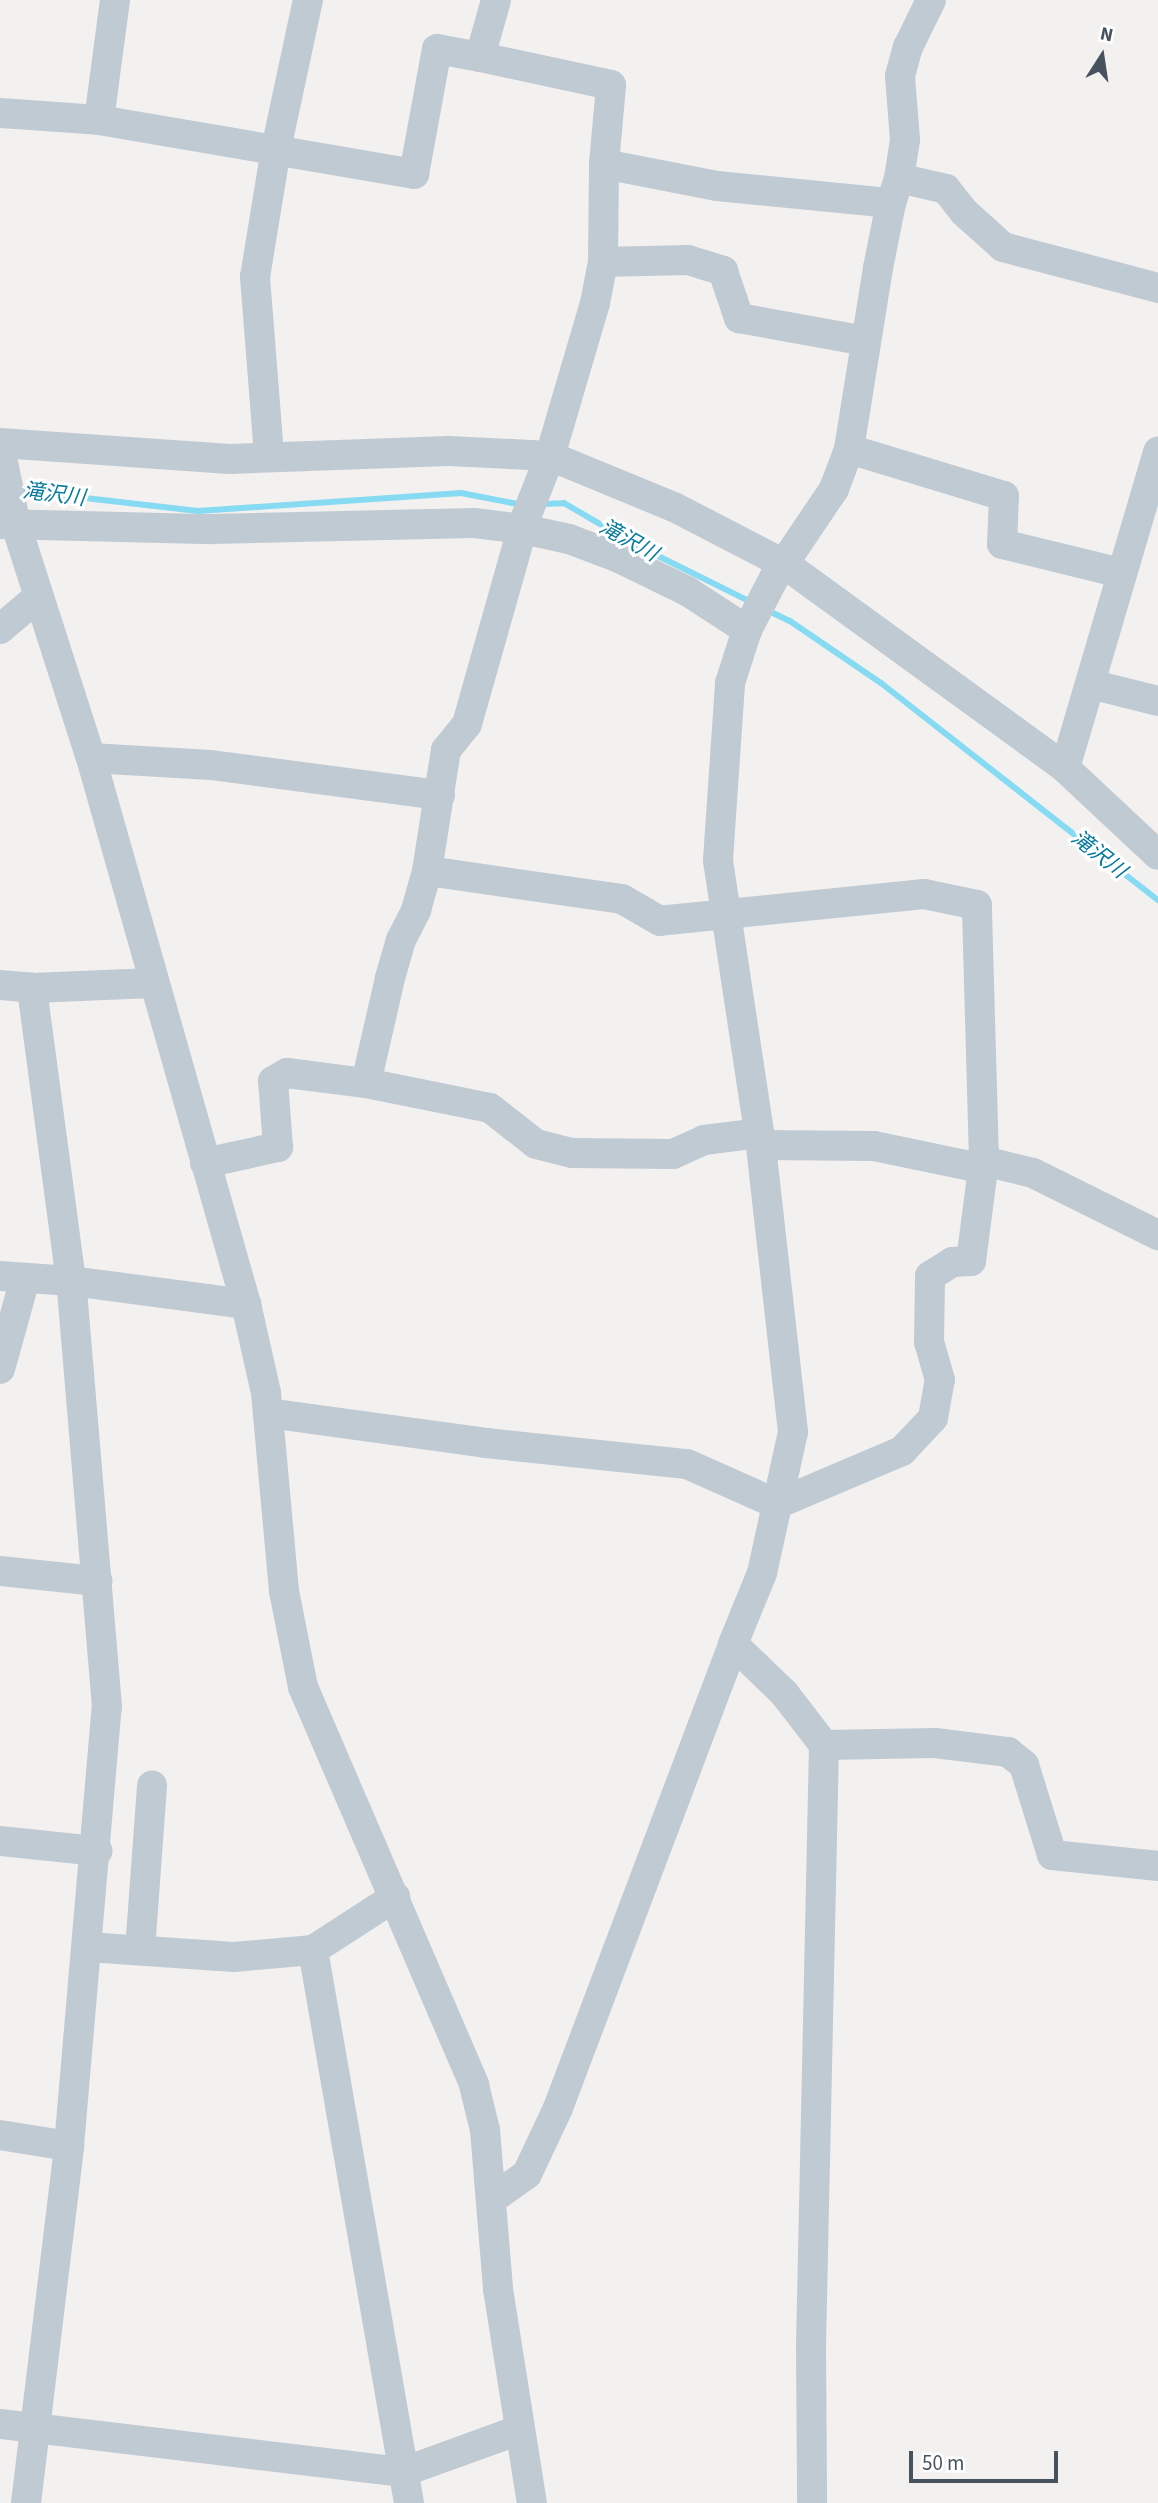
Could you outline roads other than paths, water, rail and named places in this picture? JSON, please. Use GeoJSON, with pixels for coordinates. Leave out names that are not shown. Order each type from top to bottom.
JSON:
{"type":"FeatureCollection","features":[{"type":"Feature","properties":{"kind":"street"},"geometry":{"type":"LineString","coordinates":[[99,120],[115,0]]}},
{"type":"Feature","properties":{"kind":"street"},"geometry":{"type":"LineString","coordinates":[[269,455],[255,276],[275,149],[307,0]]}},
{"type":"Feature","properties":{"kind":"street"},"geometry":{"type":"LineString","coordinates":[[480,57],[496,0]]}},
{"type":"Feature","properties":{"kind":"street"},"geometry":{"type":"LineString","coordinates":[[492,2199],[527,2174],[558,2108],[762,1573],[793,1432],[760,1139],[718,860],[730,682],[750,625],[780,572],[834,489],[849,449],[866,341],[905,140],[900,76],[908,47],[931,0]]}},
{"type":"Feature","properties":{"kind":"street"},"geometry":{"type":"LineString","coordinates":[[0,113],[99,120],[414,174],[437,48],[611,85],[604,164],[603,262],[595,303],[550,456],[523,525],[467,723],[446,750],[427,871],[416,911],[401,940],[390,978],[366,1083]]}},
{"type":"Feature","properties":{"kind":"street"},"geometry":{"type":"LineString","coordinates":[[604,164],[717,186],[946,189],[964,212],[1003,247],[1158,288]]}},
{"type":"Feature","properties":{"kind":"street"},"geometry":{"type":"LineString","coordinates":[[603,262],[688,260],[700,263],[723,271],[739,318],[866,341]]}},
{"type":"Feature","properties":{"kind":"street"},"geometry":{"type":"LineString","coordinates":[[532,2503],[498,2289],[485,2130],[474,2085],[303,1687],[284,1591],[268,1413],[246,1304],[91,758],[38,597],[8,525],[0,446],[229,459],[269,455],[478,451],[550,456],[674,507],[780,572],[1065,768],[1158,855]]}},
{"type":"Feature","properties":{"kind":"street"},"geometry":{"type":"LineString","coordinates":[[849,449],[1004,496],[1002,544],[1121,573]]}},
{"type":"Feature","properties":{"kind":"street"},"geometry":{"type":"LineString","coordinates":[[1065,768],[1158,451]]}},
{"type":"Feature","properties":{"kind":"street"},"geometry":{"type":"LineString","coordinates":[[8,525],[212,529],[474,523],[523,525],[619,558],[750,625]]}},
{"type":"Feature","properties":{"kind":"street"},"geometry":{"type":"LineString","coordinates":[[0,629],[38,597]]}},
{"type":"Feature","properties":{"kind":"street"},"geometry":{"type":"LineString","coordinates":[[1090,684],[1158,701]]}},
{"type":"Feature","properties":{"kind":"street"},"geometry":{"type":"LineString","coordinates":[[91,758],[211,765],[440,795]]}},
{"type":"Feature","properties":{"kind":"street"},"geometry":{"type":"LineString","coordinates":[[268,1413],[486,1443],[687,1464],[778,1504],[902,1451],[933,1418],[940,1380],[929,1342],[930,1276],[952,1262],[971,1261],[984,1161],[977,905],[924,894],[660,921],[622,899],[427,871]]}},
{"type":"Feature","properties":{"kind":"street"},"geometry":{"type":"LineString","coordinates":[[0,985],[32,988],[153,983]]}},
{"type":"Feature","properties":{"kind":"street"},"geometry":{"type":"LineString","coordinates":[[26,2503],[33,2427],[69,2146],[97,1851],[107,1707],[71,1281],[32,988]]}},
{"type":"Feature","properties":{"kind":"street"},"geometry":{"type":"LineString","coordinates":[[205,1163],[278,1147],[273,1081],[286,1073],[366,1083],[490,1108],[536,1144],[572,1153],[673,1154],[704,1140],[760,1139],[874,1146],[971,1166],[984,1161],[1033,1173],[1158,1235]]}},
{"type":"Feature","properties":{"kind":"street"},"geometry":{"type":"LineString","coordinates":[[0,1369],[13,1277],[71,1281],[246,1304]]}},
{"type":"Feature","properties":{"kind":"street"},"geometry":{"type":"LineString","coordinates":[[0,1571],[97,1581]]}},
{"type":"Feature","properties":{"kind":"street"},"geometry":{"type":"LineString","coordinates":[[733,1644],[784,1693],[824,1745],[811,2345],[812,2503]]}},
{"type":"Feature","properties":{"kind":"street"},"geometry":{"type":"LineString","coordinates":[[824,1745],[935,1743],[1008,1752],[1024,1765],[1052,1855],[1158,1866]]}},
{"type":"Feature","properties":{"kind":"street"},"geometry":{"type":"LineString","coordinates":[[139,1950],[152,1785]]}},
{"type":"Feature","properties":{"kind":"street"},"geometry":{"type":"LineString","coordinates":[[0,1841],[97,1851]]}},
{"type":"Feature","properties":{"kind":"street"},"geometry":{"type":"LineString","coordinates":[[88,1947],[233,1957],[313,1950],[395,1897]]}},
{"type":"Feature","properties":{"kind":"street"},"geometry":{"type":"LineString","coordinates":[[313,1950],[409,2503]]}},
{"type":"Feature","properties":{"kind":"street"},"geometry":{"type":"LineString","coordinates":[[0,2135],[69,2146]]}},
{"type":"Feature","properties":{"kind":"street"},"geometry":{"type":"LineString","coordinates":[[0,2424],[403,2472],[519,2430]]}},
{"type":"Feature","properties":{"kind":"waterway","name":"滝沢川"},"geometry":{"type":"LineString","coordinates":[[16,490],[198,511],[461,493],[523,505]]}},
{"type":"Feature","properties":{"kind":"waterway","name":"滝沢川"},"geometry":{"type":"LineString","coordinates":[[541,504],[564,503],[636,545],[751,602]]}},
{"type":"Feature","properties":{"kind":"waterway","name":"滝沢川"},"geometry":{"type":"LineString","coordinates":[[767,610],[790,621],[881,683],[1158,900]]}}]}
